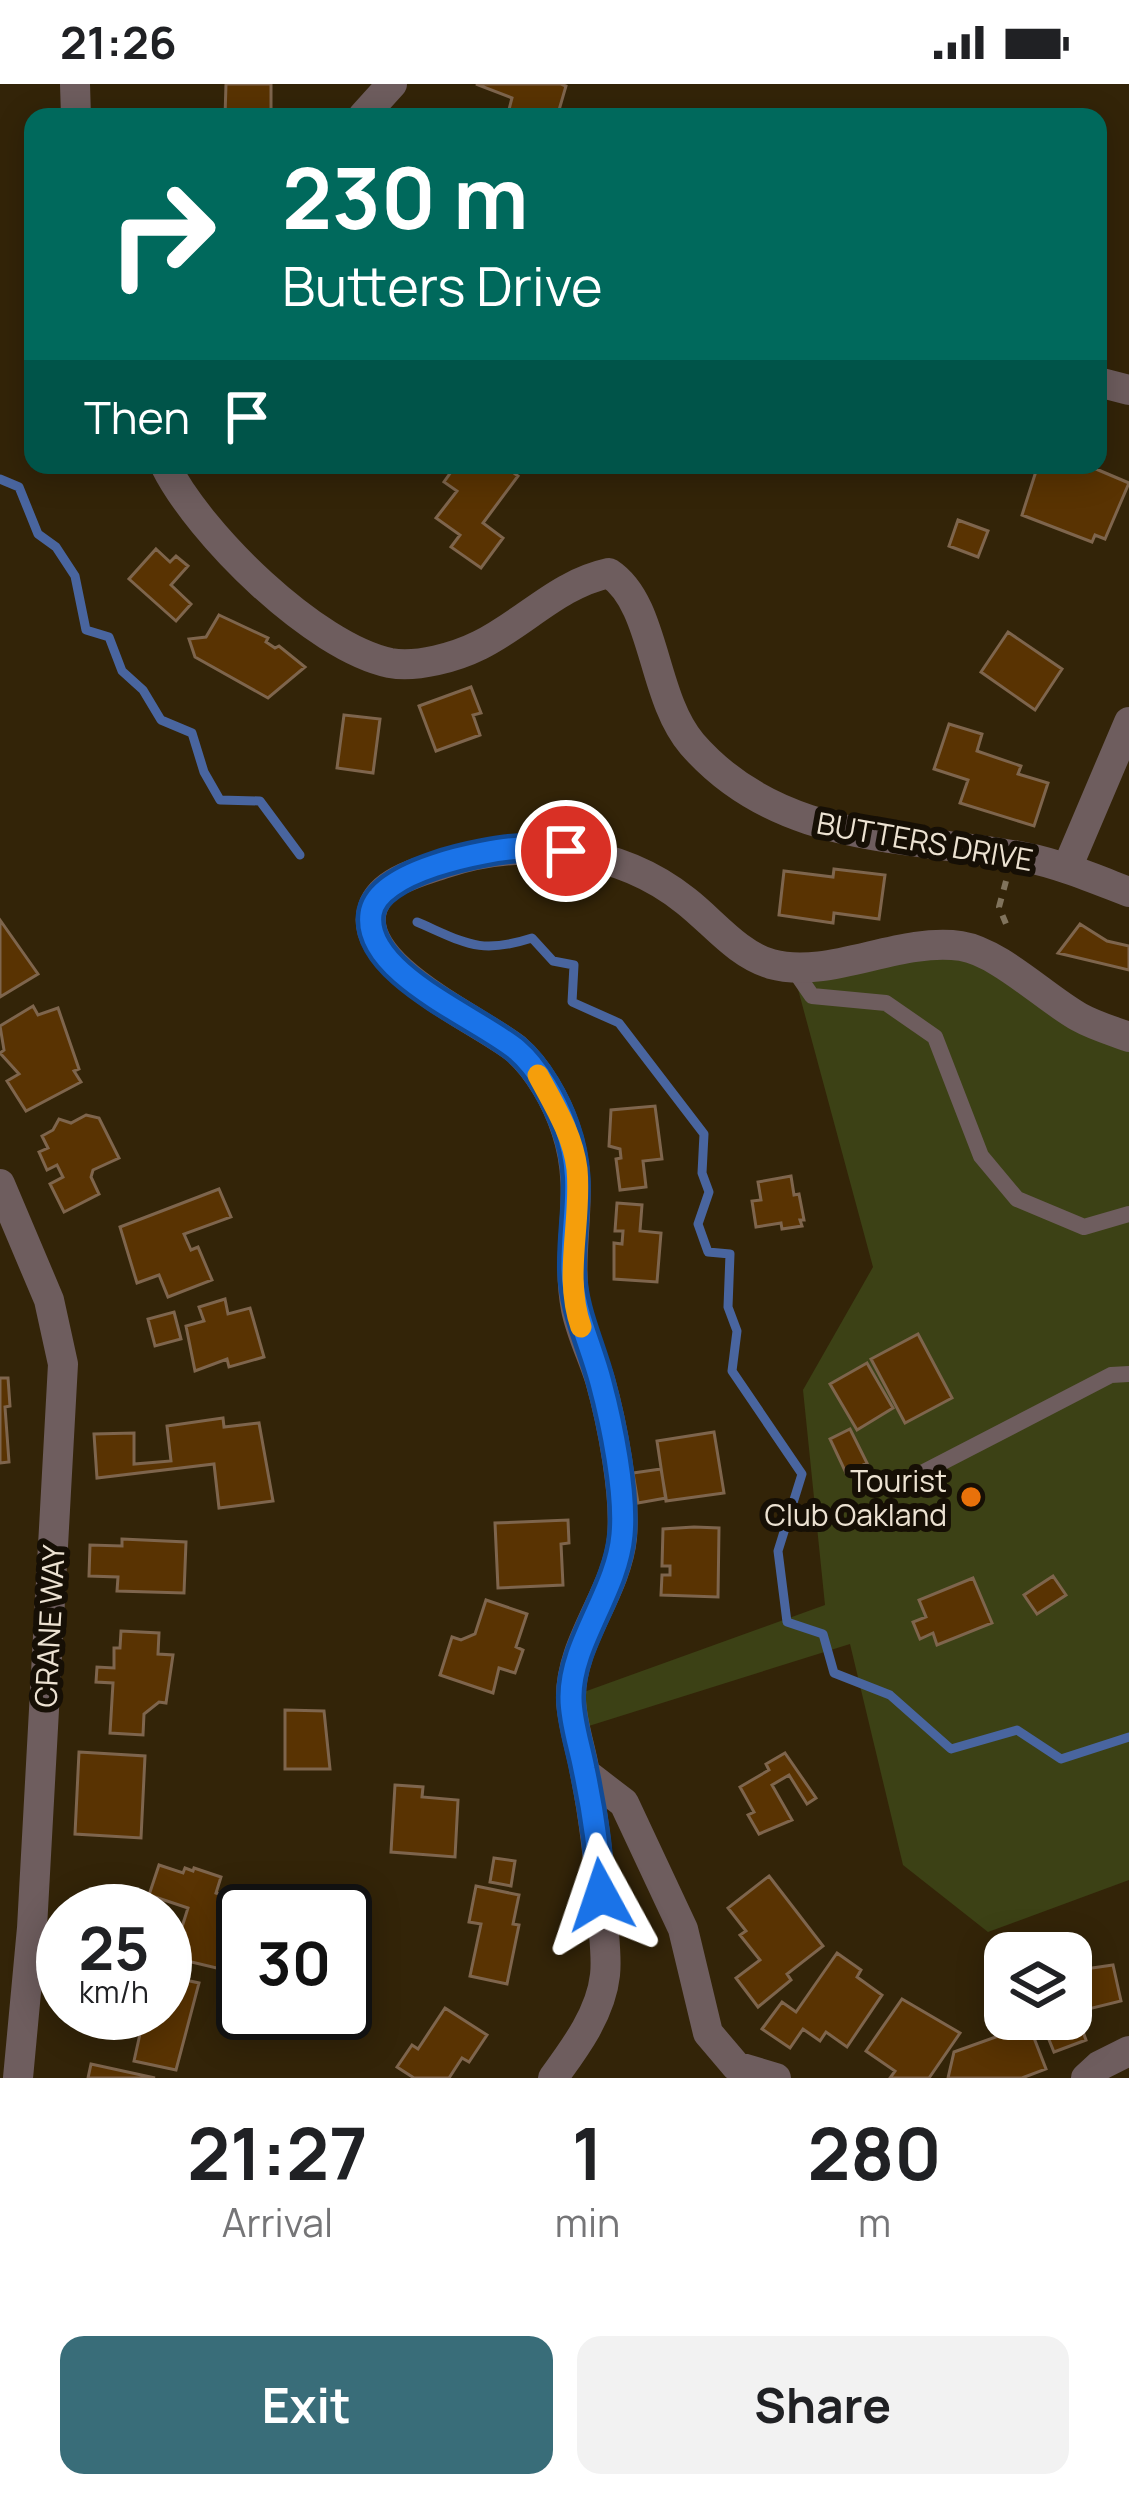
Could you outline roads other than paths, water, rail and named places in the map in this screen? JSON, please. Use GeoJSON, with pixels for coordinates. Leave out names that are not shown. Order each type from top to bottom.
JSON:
{"type":"FeatureCollection","features":[{"type":"Feature","properties":{"kind":"street"},"geometry":{"type":"LineString","coordinates":[[370,108],[392,84]]}},
{"type":"Feature","properties":{"kind":"street","name":"BUTTERS DRIVE"},"geometry":{"type":"LineString","coordinates":[[170,474],[227,548],[313,627],[349,651],[395,664],[436,660],[480,644],[553,595],[609,573],[625,584],[640,611],[667,702],[691,742],[729,778],[777,809],[820,826],[1028,858],[1129,892]]}},
{"type":"Feature","properties":{"kind":"street"},"geometry":{"type":"LineString","coordinates":[[1067,868],[1129,722]]}},
{"type":"Feature","properties":{"kind":"street"},"geometry":{"type":"LineString","coordinates":[[553,2078],[585,2033],[606,1976],[599,1855],[570,1697],[577,1664],[618,1565],[623,1505],[602,1385],[576,1311],[572,1267],[577,1166],[565,1124],[534,1068],[518,1051],[408,980],[386,958],[372,931],[371,910],[383,891],[417,872],[460,858],[522,848],[566,851],[608,860],[654,880],[766,963],[792,967],[934,944],[969,947],[1082,1018],[1129,1037]]}},
{"type":"Feature","properties":{"kind":"street","name":"CRANE WAY"},"geometry":{"type":"LineString","coordinates":[[0,1184],[49,1300],[63,1364],[19,2078]]}},
{"type":"Feature","properties":{"kind":"street"},"geometry":{"type":"LineString","coordinates":[[585,1773],[624,1803],[634,1824],[683,1929],[707,2033],[736,2066],[776,2078]]}},
{"type":"Feature","properties":{"kind":"street"},"geometry":{"type":"LineString","coordinates":[[1086,2078],[1129,2051]]}},
{"type":"Feature","properties":{"kind":"lane"},"geometry":{"type":"LineString","coordinates":[[792,967],[812,996],[886,1003],[935,1037],[981,1156],[1017,1199],[1084,1227],[1129,1214]]}},
{"type":"Feature","properties":{"kind":"lane"},"geometry":{"type":"LineString","coordinates":[[912,1478],[1111,1375],[1129,1374]]}},
{"type":"Feature","properties":{"kind":"waterway"},"geometry":{"type":"LineString","coordinates":[[0,479],[19,487],[38,534],[56,547],[75,576],[86,630],[109,637],[122,671],[143,690],[161,720],[192,733],[204,772],[220,800],[260,801],[300,855]]}},
{"type":"Feature","properties":{"kind":"waterway"},"geometry":{"type":"LineString","coordinates":[[417,922],[485,946],[532,938],[553,961],[574,965],[572,1002],[619,1023],[704,1134],[702,1173],[709,1192],[698,1224],[708,1252],[730,1254],[728,1307],[737,1331],[732,1371],[802,1474],[778,1551],[787,1622],[823,1634],[834,1673],[890,1695],[951,1749],[1017,1730],[1061,1759],[1129,1737]]}},
{"type":"Feature","properties":{"kind":"place","name":"Tourist Club Oakland"},"geometry":{"type":"Point","coordinates":[971,1497]}}]}
